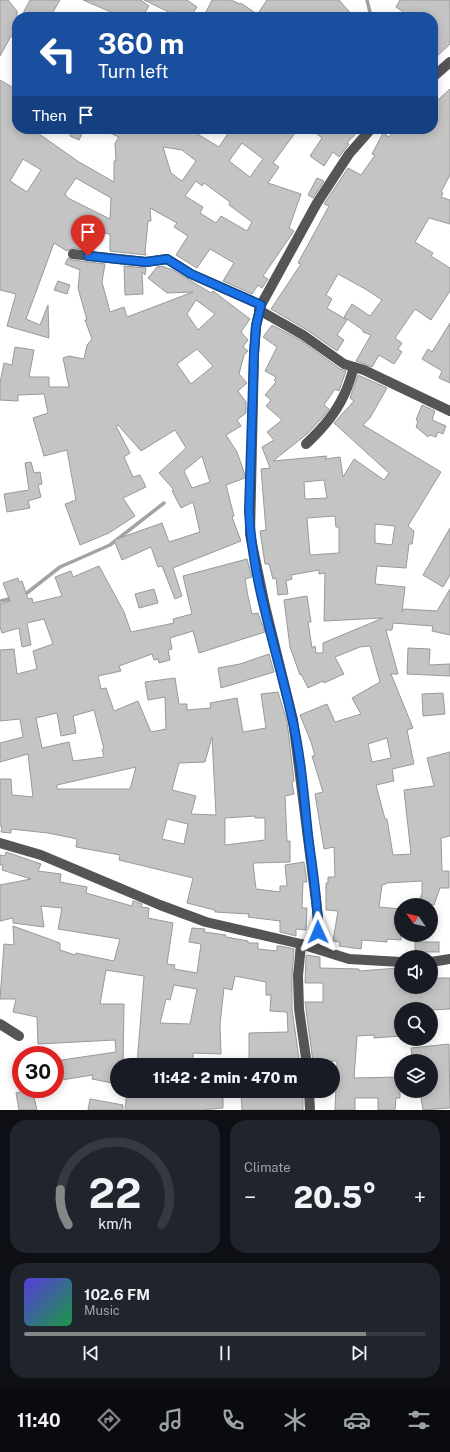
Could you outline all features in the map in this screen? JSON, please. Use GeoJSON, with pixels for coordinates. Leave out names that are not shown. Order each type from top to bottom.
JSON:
{"type":"FeatureCollection","features":[{"type":"Feature","properties":{"kind":"street"},"geometry":{"type":"LineString","coordinates":[[438,73],[450,62]]}},
{"type":"Feature","properties":{"kind":"street"},"geometry":{"type":"LineString","coordinates":[[314,948],[318,917],[293,720],[263,598],[250,534],[249,511],[254,354],[260,308],[318,203],[349,154],[366,134]]}},
{"type":"Feature","properties":{"kind":"street"},"geometry":{"type":"LineString","coordinates":[[73,254],[146,262],[167,259],[191,274],[260,308],[303,335],[344,364],[364,370],[450,411]]}},
{"type":"Feature","properties":{"kind":"street"},"geometry":{"type":"LineString","coordinates":[[306,444],[316,435],[344,396],[354,367]]}},
{"type":"Feature","properties":{"kind":"street"},"geometry":{"type":"LineString","coordinates":[[0,843],[41,855],[160,905],[206,922],[301,944],[349,959],[394,962]]}},
{"type":"Feature","properties":{"kind":"street"},"geometry":{"type":"LineString","coordinates":[[301,944],[298,976],[298,1009],[306,1058]]}},
{"type":"Feature","properties":{"kind":"street"},"geometry":{"type":"LineString","coordinates":[[438,961],[450,959]]}},
{"type":"Feature","properties":{"kind":"street"},"geometry":{"type":"LineString","coordinates":[[0,1024],[20,1036]]}},
{"type":"Feature","properties":{"kind":"street"},"geometry":{"type":"LineString","coordinates":[[309,1098],[310,1110]]}},
{"type":"Feature","properties":{"kind":"building"},"geometry":{"type":"Polygon","coordinates":[[[0,0],[8,0],[17,12],[12,12],[12,36],[0,56],[0,0]]]}},
{"type":"Feature","properties":{"kind":"building"},"geometry":{"type":"Polygon","coordinates":[[[30,0],[60,0],[53,12],[24,12],[30,0]]]}},
{"type":"Feature","properties":{"kind":"building"},"geometry":{"type":"Polygon","coordinates":[[[83,0],[141,0],[149,6],[145,12],[111,12],[83,0]]]}},
{"type":"Feature","properties":{"kind":"building"},"geometry":{"type":"Polygon","coordinates":[[[144,0],[187,0],[197,7],[194,12],[169,12],[144,0]]]}},
{"type":"Feature","properties":{"kind":"building"},"geometry":{"type":"Polygon","coordinates":[[[212,0],[231,0],[240,4],[241,3],[254,12],[206,12],[212,0]]]}},
{"type":"Feature","properties":{"kind":"building"},"geometry":{"type":"Polygon","coordinates":[[[267,0],[339,0],[350,12],[259,12],[267,0]]]}},
{"type":"Feature","properties":{"kind":"building"},"geometry":{"type":"Polygon","coordinates":[[[400,0],[450,0],[450,44],[438,55],[438,12],[404,12],[396,7],[400,0]]]}},
{"type":"Feature","properties":{"kind":"building"},"geometry":{"type":"Polygon","coordinates":[[[0,80],[12,87],[12,134],[39,134],[79,162],[114,182],[114,161],[116,161],[115,143],[119,137],[112,134],[197,134],[219,147],[228,134],[294,134],[273,163],[279,167],[268,183],[301,194],[289,228],[294,231],[263,276],[268,279],[262,288],[258,285],[252,294],[223,281],[234,263],[210,249],[197,268],[176,255],[188,236],[174,227],[177,223],[150,208],[151,221],[148,221],[146,255],[110,251],[110,234],[95,232],[87,249],[73,248],[67,251],[54,243],[26,319],[40,325],[48,305],[49,338],[7,326],[16,294],[0,290],[0,80]],[[242,143],[229,161],[250,177],[263,159],[242,143]],[[163,147],[171,173],[182,181],[196,161],[182,150],[163,147]],[[23,159],[10,181],[27,192],[41,170],[23,159]],[[76,178],[65,194],[68,198],[110,219],[111,198],[76,178]],[[196,181],[185,196],[203,207],[200,213],[216,223],[221,216],[247,231],[252,222],[229,205],[230,202],[204,183],[202,186],[196,181]]]}},
{"type":"Feature","properties":{"kind":"building"},"geometry":{"type":"Polygon","coordinates":[[[450,89],[450,175],[441,192],[443,193],[441,197],[450,200],[450,224],[429,218],[415,242],[433,253],[431,256],[450,268],[450,291],[431,320],[415,309],[395,338],[402,343],[398,349],[402,352],[394,364],[379,355],[372,367],[356,361],[371,335],[363,332],[363,330],[344,317],[352,304],[370,316],[382,300],[367,290],[338,274],[326,295],[332,299],[327,308],[347,320],[337,335],[344,340],[337,351],[307,330],[271,309],[301,264],[298,263],[329,206],[324,204],[348,168],[361,175],[375,155],[372,154],[382,134],[389,137],[391,134],[438,134],[438,100],[450,89]]]}},
{"type":"Feature","properties":{"kind":"building"},"geometry":{"type":"Polygon","coordinates":[[[71,134],[82,134],[79,140],[70,136],[71,134]]]}},
{"type":"Feature","properties":{"kind":"building"},"geometry":{"type":"Polygon","coordinates":[[[317,134],[355,134],[347,143],[349,144],[339,157],[333,152],[324,166],[310,156],[322,138],[317,134]]]}},
{"type":"Feature","properties":{"kind":"building"},"geometry":{"type":"Polygon","coordinates":[[[317,178],[324,181],[313,198],[308,195],[317,178]]]}},
{"type":"Feature","properties":{"kind":"building"},"geometry":{"type":"Polygon","coordinates":[[[68,258],[72,260],[105,264],[102,282],[110,312],[124,307],[127,317],[193,292],[167,293],[148,278],[157,267],[161,266],[173,270],[211,293],[213,291],[250,319],[241,332],[248,340],[243,347],[248,351],[244,355],[239,374],[247,383],[238,391],[246,402],[246,413],[237,420],[241,426],[226,435],[237,452],[245,475],[245,478],[226,485],[234,516],[232,517],[241,541],[173,568],[182,596],[175,599],[162,566],[158,567],[151,547],[122,560],[114,540],[162,523],[169,542],[200,532],[193,502],[181,508],[172,491],[174,490],[159,473],[186,448],[175,430],[141,451],[118,425],[116,426],[130,453],[124,457],[133,477],[140,475],[146,487],[123,498],[135,516],[109,533],[80,545],[65,504],[76,500],[67,450],[44,456],[33,418],[48,413],[44,394],[18,395],[18,401],[0,400],[0,383],[4,363],[12,365],[15,347],[34,350],[29,377],[49,377],[49,387],[69,387],[63,358],[69,356],[84,359],[87,345],[92,339],[85,320],[87,320],[78,288],[80,270],[65,264],[68,258]],[[196,300],[187,314],[198,330],[215,314],[196,300]],[[197,349],[177,364],[191,384],[213,366],[197,349]],[[202,456],[184,471],[192,488],[210,482],[202,456]]]}},
{"type":"Feature","properties":{"kind":"building"},"geometry":{"type":"Polygon","coordinates":[[[124,266],[146,268],[145,275],[142,272],[143,294],[125,295],[124,266]]]}},
{"type":"Feature","properties":{"kind":"building"},"geometry":{"type":"Polygon","coordinates":[[[58,281],[70,285],[67,294],[54,290],[58,281]]]}},
{"type":"Feature","properties":{"kind":"building"},"geometry":{"type":"Polygon","coordinates":[[[450,323],[450,383],[439,378],[442,371],[422,359],[428,349],[432,352],[450,323]]]}},
{"type":"Feature","properties":{"kind":"building"},"geometry":{"type":"Polygon","coordinates":[[[272,325],[300,340],[340,369],[346,371],[339,391],[335,389],[324,405],[329,409],[322,418],[307,434],[273,461],[327,456],[325,459],[340,457],[343,477],[354,459],[384,480],[389,473],[334,423],[354,401],[350,398],[358,375],[387,388],[370,418],[363,425],[441,472],[408,526],[414,531],[412,544],[409,544],[406,568],[377,566],[375,584],[405,587],[402,612],[404,609],[437,611],[450,589],[450,635],[432,631],[433,626],[393,623],[392,630],[386,630],[398,674],[391,674],[413,728],[407,730],[414,764],[392,769],[394,781],[376,785],[385,819],[387,819],[393,855],[411,854],[404,790],[434,786],[427,758],[450,752],[450,836],[441,838],[442,871],[449,871],[449,888],[440,888],[436,898],[420,898],[422,881],[386,883],[382,885],[379,907],[394,908],[394,940],[387,939],[387,942],[362,940],[361,949],[339,946],[340,942],[333,941],[338,911],[326,910],[326,883],[328,883],[328,877],[335,877],[334,847],[324,849],[315,794],[323,792],[312,756],[315,756],[311,742],[300,715],[327,704],[335,722],[361,714],[352,698],[380,682],[370,646],[360,647],[335,657],[344,674],[308,688],[301,674],[300,675],[290,647],[284,600],[307,596],[311,622],[308,622],[312,648],[315,646],[316,653],[323,653],[323,643],[383,618],[324,621],[325,573],[319,574],[319,570],[291,575],[292,579],[286,581],[288,594],[278,595],[276,578],[273,579],[269,564],[265,564],[260,531],[266,530],[261,469],[270,468],[262,447],[274,440],[267,432],[282,420],[266,406],[271,400],[265,395],[276,382],[274,380],[276,377],[265,371],[277,347],[263,337],[272,325]],[[324,480],[304,482],[305,499],[327,498],[324,480]],[[335,516],[307,518],[310,555],[339,553],[339,527],[336,527],[335,516]],[[375,524],[375,543],[392,545],[395,526],[375,524]],[[387,738],[368,744],[372,762],[391,758],[387,738]]]}},
{"type":"Feature","properties":{"kind":"building"},"geometry":{"type":"Polygon","coordinates":[[[422,405],[435,411],[432,420],[446,426],[443,434],[438,432],[436,437],[430,435],[428,437],[416,427],[418,421],[416,420],[422,405]]]}},
{"type":"Feature","properties":{"kind":"building"},"geometry":{"type":"Polygon","coordinates":[[[31,462],[34,473],[40,472],[42,484],[38,485],[41,497],[28,501],[30,508],[7,512],[4,494],[29,490],[25,463],[31,462]]]}},
{"type":"Feature","properties":{"kind":"building"},"geometry":{"type":"Polygon","coordinates":[[[450,528],[450,575],[443,587],[423,575],[450,528]]]}},
{"type":"Feature","properties":{"kind":"building"},"geometry":{"type":"Polygon","coordinates":[[[247,559],[252,577],[245,579],[252,614],[258,613],[265,632],[199,653],[193,631],[170,638],[172,649],[168,650],[170,660],[159,663],[158,659],[154,660],[152,654],[119,666],[121,671],[98,676],[101,689],[106,688],[114,711],[138,701],[151,732],[166,729],[165,697],[148,700],[145,682],[175,678],[179,704],[187,704],[187,710],[211,708],[210,703],[237,698],[243,732],[266,728],[261,694],[278,692],[287,721],[294,781],[292,782],[294,794],[285,796],[287,841],[290,841],[290,862],[253,863],[256,889],[280,892],[280,886],[287,886],[285,865],[304,862],[307,882],[303,882],[302,908],[307,908],[306,930],[296,929],[296,936],[280,932],[280,921],[248,917],[249,914],[215,912],[215,910],[187,903],[193,878],[119,860],[120,855],[76,847],[77,839],[48,833],[11,829],[11,833],[1,832],[0,779],[11,779],[12,795],[33,797],[28,754],[0,762],[0,743],[23,737],[20,719],[0,721],[0,650],[14,649],[17,674],[37,669],[33,651],[53,644],[44,619],[27,623],[31,645],[22,647],[19,628],[2,633],[0,627],[0,604],[10,601],[3,583],[18,578],[19,582],[22,581],[28,599],[32,598],[33,603],[62,596],[55,577],[71,571],[73,577],[99,566],[124,612],[131,632],[174,623],[173,619],[192,614],[183,576],[247,559]],[[94,710],[73,716],[76,733],[61,736],[57,713],[36,718],[42,748],[69,742],[73,761],[104,757],[102,749],[104,749],[94,710]],[[212,737],[205,762],[179,763],[172,790],[196,796],[191,814],[216,815],[212,737]],[[136,767],[57,785],[57,789],[130,789],[136,767]],[[255,816],[225,818],[225,845],[265,840],[265,818],[255,818],[255,816]],[[167,819],[162,839],[184,844],[188,824],[167,819]]]}},
{"type":"Feature","properties":{"kind":"building"},"geometry":{"type":"Polygon","coordinates":[[[154,589],[158,603],[139,608],[135,594],[154,589]]]}},
{"type":"Feature","properties":{"kind":"building"},"geometry":{"type":"Polygon","coordinates":[[[408,648],[430,649],[429,665],[450,664],[450,676],[407,674],[408,648]]]}},
{"type":"Feature","properties":{"kind":"building"},"geometry":{"type":"Polygon","coordinates":[[[269,654],[274,672],[221,688],[218,668],[240,664],[269,654]]]}},
{"type":"Feature","properties":{"kind":"building"},"geometry":{"type":"Polygon","coordinates":[[[443,693],[445,714],[423,716],[422,694],[443,693]]]}},
{"type":"Feature","properties":{"kind":"building"},"geometry":{"type":"Polygon","coordinates":[[[6,852],[41,864],[38,871],[61,874],[60,882],[87,887],[86,893],[132,906],[134,901],[142,904],[141,907],[149,908],[148,918],[173,923],[167,964],[175,965],[174,969],[197,973],[201,944],[189,942],[192,928],[205,929],[204,932],[226,935],[226,937],[248,941],[248,943],[258,943],[258,949],[277,951],[277,946],[280,946],[294,949],[292,1009],[299,1058],[249,1058],[249,1033],[288,1032],[287,1012],[270,1011],[271,995],[266,995],[266,982],[235,976],[232,990],[224,988],[220,1024],[221,1054],[193,1053],[193,1058],[138,1058],[144,976],[106,970],[100,1004],[124,1004],[123,1058],[110,1058],[110,1083],[92,1079],[93,1075],[64,1080],[64,1060],[116,1052],[115,1040],[38,1044],[37,1017],[13,1012],[16,999],[0,999],[4,944],[14,945],[13,926],[60,943],[60,950],[75,955],[76,953],[114,961],[120,939],[58,929],[62,908],[41,906],[44,927],[13,923],[13,918],[0,921],[0,885],[31,879],[2,870],[3,865],[0,865],[0,855],[5,856],[6,852]],[[174,985],[170,1000],[166,999],[160,1023],[190,1024],[197,989],[174,985]]]}},
{"type":"Feature","properties":{"kind":"building"},"geometry":{"type":"Polygon","coordinates":[[[415,942],[439,942],[439,952],[438,950],[415,950],[415,942]]]}},
{"type":"Feature","properties":{"kind":"building"},"geometry":{"type":"Polygon","coordinates":[[[306,955],[320,957],[320,968],[359,969],[359,971],[394,968],[394,994],[438,994],[438,978],[450,978],[450,1009],[438,1010],[438,1002],[394,1002],[394,1037],[374,1038],[374,1035],[357,1036],[354,1078],[394,1077],[394,1098],[396,1098],[395,1110],[378,1110],[378,1098],[355,1098],[355,1110],[335,1110],[335,1098],[340,1098],[340,1058],[312,1058],[305,1002],[323,1002],[323,983],[305,983],[306,955]]]}},
{"type":"Feature","properties":{"kind":"building"},"geometry":{"type":"Polygon","coordinates":[[[449,1044],[450,1108],[423,1110],[421,1098],[438,1098],[438,1054],[412,1054],[411,1048],[449,1044]]]}},
{"type":"Feature","properties":{"kind":"building"},"geometry":{"type":"Polygon","coordinates":[[[17,1098],[34,1098],[37,1110],[19,1110],[17,1098]]]}},
{"type":"Feature","properties":{"kind":"building"},"geometry":{"type":"Polygon","coordinates":[[[126,1098],[223,1098],[223,1108],[202,1110],[125,1110],[126,1098]]]}},
{"type":"Feature","properties":{"kind":"building"},"geometry":{"type":"Polygon","coordinates":[[[241,1098],[303,1098],[303,1110],[242,1110],[241,1098]]]}},
{"type":"Feature","properties":{"kind":"building"},"geometry":{"type":"Polygon","coordinates":[[[90,1099],[123,1105],[123,1110],[88,1110],[90,1099]]]}},
{"type":"Feature","properties":{"kind":"waterway"},"geometry":{"type":"LineString","coordinates":[[367,0],[370,12]]}},
{"type":"Feature","properties":{"kind":"waterway"},"geometry":{"type":"LineString","coordinates":[[23,596],[60,567],[110,545],[164,503]]}},
{"type":"Feature","properties":{"kind":"waterway"},"geometry":{"type":"LineString","coordinates":[[0,601],[13,598]]}},
{"type":"Feature","properties":{"kind":"route"},"geometry":{"type":"LineString","coordinates":[[88,256],[146,262],[167,259],[191,274],[246,300],[261,305],[256,326],[254,354],[249,511],[250,534],[265,606],[293,720],[318,917],[318,932]]}}]}
